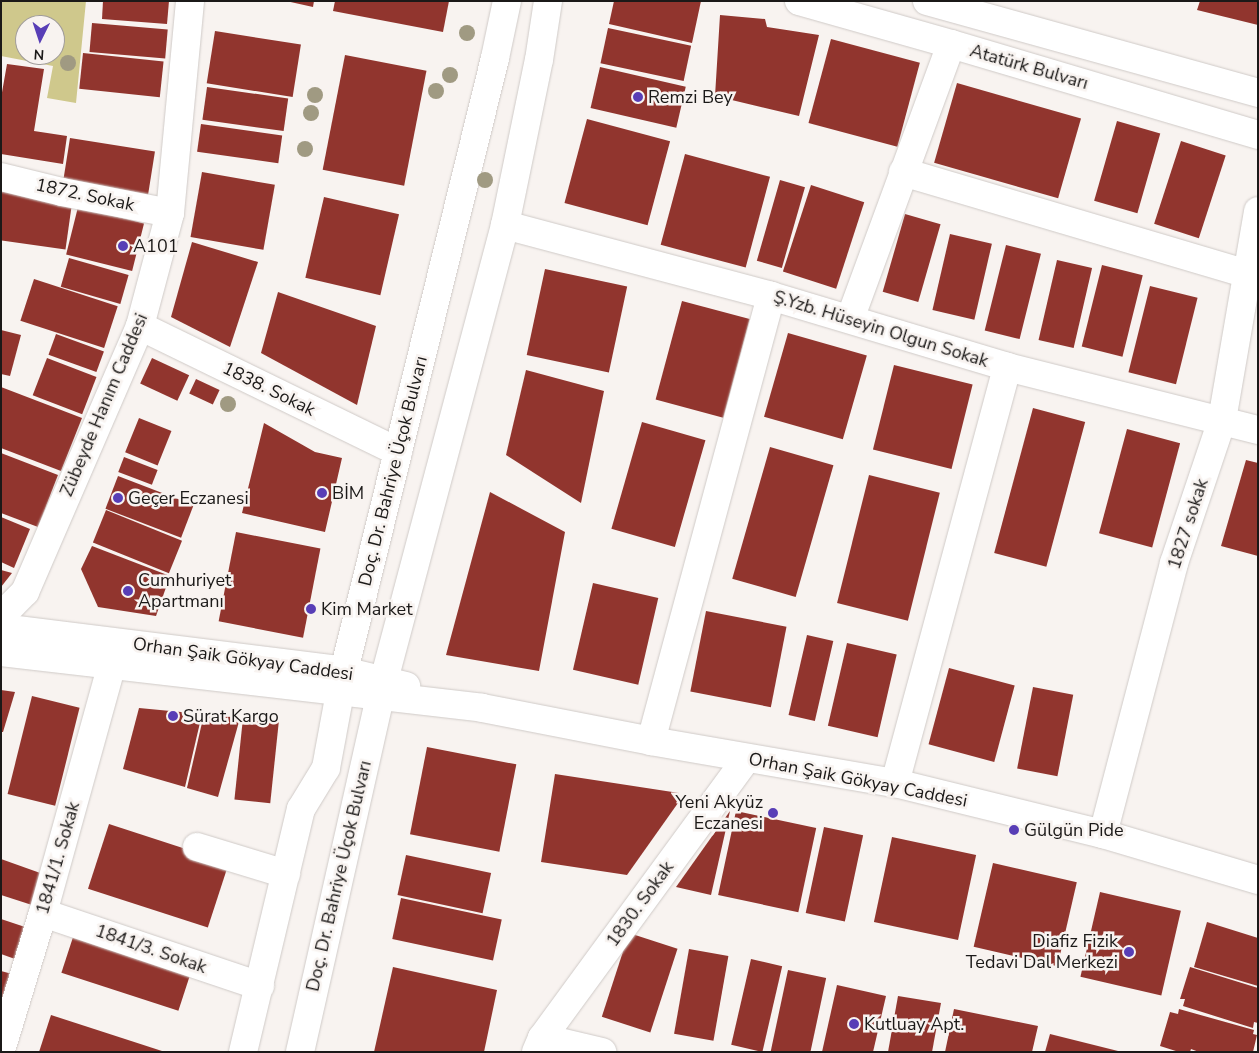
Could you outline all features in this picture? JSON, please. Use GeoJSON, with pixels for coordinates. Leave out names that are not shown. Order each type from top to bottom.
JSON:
{"type":"FeatureCollection","features":[{"type":"Feature","properties":{"kind":"street","name":"Zübeyde Hanım Caddesi"},"geometry":{"type":"LineString","coordinates":[[1,616],[25,592],[140,326],[170,213],[191,9],[190,1]]}},
{"type":"Feature","properties":{"kind":"street","name":"Doç. Dr. Bahriye Üçok Bulvarı"},"geometry":{"type":"LineString","coordinates":[[243,1052],[301,809],[326,768],[342,682],[495,58],[507,1]]}},
{"type":"Feature","properties":{"kind":"street","name":"Doç. Dr. Bahriye Üçok Bulvarı"},"geometry":{"type":"LineString","coordinates":[[300,1052],[382,688],[505,225],[539,60],[548,1]]}},
{"type":"Feature","properties":{"kind":"street","name":"Atatürk Bulvarı"},"geometry":{"type":"LineString","coordinates":[[799,1],[1258,135]]}},
{"type":"Feature","properties":{"kind":"street","name":"Atatürk Bulvarı"},"geometry":{"type":"LineString","coordinates":[[927,1],[1258,93]]}},
{"type":"Feature","properties":{"kind":"street"},"geometry":{"type":"LineString","coordinates":[[850,319],[951,44]]}},
{"type":"Feature","properties":{"kind":"street"},"geometry":{"type":"LineString","coordinates":[[904,172],[1247,274]]}},
{"type":"Feature","properties":{"kind":"street","name":"1872. Sokak"},"geometry":{"type":"LineString","coordinates":[[1,176],[62,192],[170,213]]}},
{"type":"Feature","properties":{"kind":"street","name":"1827 sokak"},"geometry":{"type":"LineString","coordinates":[[1103,834],[1174,563],[1222,420],[1258,211]]}},
{"type":"Feature","properties":{"kind":"street","name":"Ş.Yzb. Hüseyin Olgun Sokak"},"geometry":{"type":"LineString","coordinates":[[505,225],[771,296],[1007,367],[1258,430]]}},
{"type":"Feature","properties":{"kind":"street"},"geometry":{"type":"LineString","coordinates":[[651,741],[771,296]]}},
{"type":"Feature","properties":{"kind":"street","name":"1838. Sokak"},"geometry":{"type":"LineString","coordinates":[[140,326],[398,452]]}},
{"type":"Feature","properties":{"kind":"street"},"geometry":{"type":"LineString","coordinates":[[895,783],[1007,367]]}},
{"type":"Feature","properties":{"kind":"street","name":"Orhan Şaik Gökyay Caddesi"},"geometry":{"type":"LineString","coordinates":[[1,628],[382,688],[651,741],[895,783],[1103,834],[1258,880]]}},
{"type":"Feature","properties":{"kind":"street","name":"Orhan Şaik Gökyay Caddesi"},"geometry":{"type":"LineString","coordinates":[[1,652],[112,665],[342,682]]}},
{"type":"Feature","properties":{"kind":"street","name":"1841/1. Sokak"},"geometry":{"type":"LineString","coordinates":[[1,1050],[43,913],[112,665]]}},
{"type":"Feature","properties":{"kind":"street","name":"1830. Sokak"},"geometry":{"type":"LineString","coordinates":[[539,1045],[747,758]]}},
{"type":"Feature","properties":{"kind":"street"},"geometry":{"type":"LineString","coordinates":[[197,847],[286,874]]}},
{"type":"Feature","properties":{"kind":"street","name":"1841/3. Sokak"},"geometry":{"type":"LineString","coordinates":[[43,913],[260,986]]}},
{"type":"Feature","properties":{"kind":"street"},"geometry":{"type":"LineString","coordinates":[[539,1045],[602,1052]]}},
{"type":"Feature","properties":{"kind":"shaded area"},"geometry":{"type":"Polygon","coordinates":[[[1,1],[86,1],[76,103],[47,98],[53,66],[48,65],[65,65],[65,15],[15,15],[15,59],[1,56],[1,1]]]}},
{"type":"Feature","properties":{"kind":"building"},"geometry":{"type":"Polygon","coordinates":[[[103,1],[169,1],[167,24],[102,19],[103,1]]]}},
{"type":"Feature","properties":{"kind":"building"},"geometry":{"type":"Polygon","coordinates":[[[286,1],[314,1],[313,7],[286,1]]]}},
{"type":"Feature","properties":{"kind":"building"},"geometry":{"type":"Polygon","coordinates":[[[335,1],[449,1],[443,32],[333,11],[335,1]]]}},
{"type":"Feature","properties":{"kind":"building"},"geometry":{"type":"Polygon","coordinates":[[[614,1],[701,1],[692,43],[609,24],[614,1]]]}},
{"type":"Feature","properties":{"kind":"building"},"geometry":{"type":"Polygon","coordinates":[[[1200,1],[1258,1],[1258,25],[1197,10],[1200,1]]]}},
{"type":"Feature","properties":{"kind":"building"},"geometry":{"type":"Polygon","coordinates":[[[720,15],[765,19],[767,27],[819,35],[799,116],[715,96],[720,15]]]}},
{"type":"Feature","properties":{"kind":"building"},"geometry":{"type":"Polygon","coordinates":[[[92,23],[168,30],[165,59],[89,52],[92,23]]]}},
{"type":"Feature","properties":{"kind":"building"},"geometry":{"type":"Polygon","coordinates":[[[608,28],[691,46],[684,81],[601,63],[608,28]]]}},
{"type":"Feature","properties":{"kind":"building"},"geometry":{"type":"Polygon","coordinates":[[[215,31],[301,45],[293,97],[207,83],[215,31]]]}},
{"type":"Feature","properties":{"kind":"building"},"geometry":{"type":"Polygon","coordinates":[[[831,39],[920,63],[897,147],[808,123],[831,39]]]}},
{"type":"Feature","properties":{"kind":"building"},"geometry":{"type":"Polygon","coordinates":[[[83,53],[164,61],[160,97],[79,89],[83,53]]]}},
{"type":"Feature","properties":{"kind":"building"},"geometry":{"type":"Polygon","coordinates":[[[345,55],[426,71],[404,186],[323,170],[345,55]]]}},
{"type":"Feature","properties":{"kind":"building"},"geometry":{"type":"Polygon","coordinates":[[[7,64],[44,69],[34,131],[67,136],[63,164],[1,154],[1,98],[7,64]]]}},
{"type":"Feature","properties":{"kind":"building","name":"Remzi Bey"},"geometry":{"type":"Polygon","coordinates":[[[600,67],[686,87],[676,128],[591,108],[600,67]]]}},
{"type":"Feature","properties":{"kind":"building"},"geometry":{"type":"Polygon","coordinates":[[[957,83],[1081,119],[1058,198],[934,163],[957,83]]]}},
{"type":"Feature","properties":{"kind":"building"},"geometry":{"type":"Polygon","coordinates":[[[207,87],[288,98],[284,131],[202,120],[207,87]]]}},
{"type":"Feature","properties":{"kind":"building"},"geometry":{"type":"Polygon","coordinates":[[[587,119],[670,141],[648,225],[564,203],[587,119]]]}},
{"type":"Feature","properties":{"kind":"building"},"geometry":{"type":"Polygon","coordinates":[[[1117,121],[1160,133],[1137,213],[1094,201],[1117,121]]]}},
{"type":"Feature","properties":{"kind":"building"},"geometry":{"type":"Polygon","coordinates":[[[201,124],[282,135],[278,163],[197,152],[201,124]]]}},
{"type":"Feature","properties":{"kind":"building"},"geometry":{"type":"Polygon","coordinates":[[[70,138],[155,151],[147,199],[62,185],[70,138]]]}},
{"type":"Feature","properties":{"kind":"building"},"geometry":{"type":"Polygon","coordinates":[[[1181,141],[1226,156],[1199,238],[1154,224],[1181,141]]]}},
{"type":"Feature","properties":{"kind":"building"},"geometry":{"type":"Polygon","coordinates":[[[685,154],[770,177],[746,268],[661,245],[685,154]]]}},
{"type":"Feature","properties":{"kind":"building"},"geometry":{"type":"Polygon","coordinates":[[[202,172],[275,185],[263,250],[191,237],[202,172]]]}},
{"type":"Feature","properties":{"kind":"building"},"geometry":{"type":"Polygon","coordinates":[[[780,180],[805,187],[782,268],[757,261],[780,180]]]}},
{"type":"Feature","properties":{"kind":"building"},"geometry":{"type":"Polygon","coordinates":[[[811,185],[864,202],[836,289],[783,272],[811,185]]]}},
{"type":"Feature","properties":{"kind":"building"},"geometry":{"type":"Polygon","coordinates":[[[2,191],[72,201],[65,249],[1,240],[2,191]]]}},
{"type":"Feature","properties":{"kind":"building"},"geometry":{"type":"Polygon","coordinates":[[[324,197],[399,214],[380,295],[305,278],[324,197]]]}},
{"type":"Feature","properties":{"kind":"building"},"geometry":{"type":"Polygon","coordinates":[[[78,207],[144,223],[132,271],[66,255],[78,207]]]}},
{"type":"Feature","properties":{"kind":"building"},"geometry":{"type":"Polygon","coordinates":[[[905,214],[941,224],[918,302],[883,292],[905,214]]]}},
{"type":"Feature","properties":{"kind":"building"},"geometry":{"type":"Polygon","coordinates":[[[950,234],[992,244],[974,320],[932,310],[950,234]]]}},
{"type":"Feature","properties":{"kind":"building"},"geometry":{"type":"Polygon","coordinates":[[[192,242],[258,262],[230,347],[171,317],[192,242]]]}},
{"type":"Feature","properties":{"kind":"building"},"geometry":{"type":"Polygon","coordinates":[[[1006,245],[1041,254],[1020,339],[985,330],[1006,245]]]}},
{"type":"Feature","properties":{"kind":"building"},"geometry":{"type":"Polygon","coordinates":[[[69,258],[129,275],[120,304],[61,287],[69,258]]]}},
{"type":"Feature","properties":{"kind":"building"},"geometry":{"type":"Polygon","coordinates":[[[1057,260],[1092,268],[1074,348],[1039,340],[1057,260]]]}},
{"type":"Feature","properties":{"kind":"building"},"geometry":{"type":"Polygon","coordinates":[[[1102,265],[1143,275],[1122,357],[1082,347],[1102,265]]]}},
{"type":"Feature","properties":{"kind":"building"},"geometry":{"type":"Polygon","coordinates":[[[545,269],[627,286],[609,373],[527,355],[545,269]]]}},
{"type":"Feature","properties":{"kind":"building"},"geometry":{"type":"Polygon","coordinates":[[[34,279],[118,306],[104,348],[20,321],[34,279]]]}},
{"type":"Feature","properties":{"kind":"building"},"geometry":{"type":"Polygon","coordinates":[[[1150,286],[1198,298],[1176,384],[1128,372],[1150,286]]]}},
{"type":"Feature","properties":{"kind":"building"},"geometry":{"type":"Polygon","coordinates":[[[278,292],[376,326],[357,405],[261,353],[278,292]]]}},
{"type":"Feature","properties":{"kind":"building"},"geometry":{"type":"Polygon","coordinates":[[[682,301],[750,319],[723,418],[656,400],[682,301]]]}},
{"type":"Feature","properties":{"kind":"building"},"geometry":{"type":"Polygon","coordinates":[[[1,330],[21,335],[10,376],[1,374],[1,330]]]}},
{"type":"Feature","properties":{"kind":"building"},"geometry":{"type":"Polygon","coordinates":[[[788,333],[867,356],[843,439],[764,417],[788,333]]]}},
{"type":"Feature","properties":{"kind":"building"},"geometry":{"type":"Polygon","coordinates":[[[56,334],[104,351],[96,372],[48,355],[56,334]]]}},
{"type":"Feature","properties":{"kind":"building"},"geometry":{"type":"Polygon","coordinates":[[[47,358],[96,377],[82,414],[33,395],[47,358]]]}},
{"type":"Feature","properties":{"kind":"building"},"geometry":{"type":"Polygon","coordinates":[[[152,358],[189,375],[177,401],[140,383],[152,358]]]}},
{"type":"Feature","properties":{"kind":"building"},"geometry":{"type":"Polygon","coordinates":[[[894,365],[973,385],[952,469],[873,449],[894,365]]]}},
{"type":"Feature","properties":{"kind":"building"},"geometry":{"type":"Polygon","coordinates":[[[526,370],[604,391],[581,503],[506,455],[526,370]]]}},
{"type":"Feature","properties":{"kind":"building"},"geometry":{"type":"Polygon","coordinates":[[[196,379],[220,390],[213,404],[189,394],[196,379]]]}},
{"type":"Feature","properties":{"kind":"building"},"geometry":{"type":"Polygon","coordinates":[[[1,387],[82,418],[61,471],[1,448],[1,387]]]}},
{"type":"Feature","properties":{"kind":"building"},"geometry":{"type":"Polygon","coordinates":[[[1033,408],[1085,422],[1046,567],[994,553],[1033,408]]]}},
{"type":"Feature","properties":{"kind":"building"},"geometry":{"type":"Polygon","coordinates":[[[139,418],[171,431],[158,465],[125,452],[139,418]]]}},
{"type":"Feature","properties":{"kind":"building"},"geometry":{"type":"Polygon","coordinates":[[[642,422],[705,440],[675,547],[611,529],[642,422]]]}},
{"type":"Feature","properties":{"kind":"building"},"geometry":{"type":"Polygon","coordinates":[[[264,423],[315,452],[342,458],[325,532],[242,513],[264,423]]]}},
{"type":"Feature","properties":{"kind":"building"},"geometry":{"type":"Polygon","coordinates":[[[1127,429],[1180,443],[1152,548],[1099,533],[1127,429]]]}},
{"type":"Feature","properties":{"kind":"building"},"geometry":{"type":"Polygon","coordinates":[[[770,447],[833,465],[796,597],[732,579],[770,447]]]}},
{"type":"Feature","properties":{"kind":"building"},"geometry":{"type":"Polygon","coordinates":[[[1,453],[58,475],[38,527],[1,513],[1,453]]]}},
{"type":"Feature","properties":{"kind":"building"},"geometry":{"type":"Polygon","coordinates":[[[124,457],[158,470],[152,485],[118,472],[124,457]]]}},
{"type":"Feature","properties":{"kind":"building"},"geometry":{"type":"Polygon","coordinates":[[[1246,460],[1258,463],[1258,556],[1221,546],[1246,460]]]}},
{"type":"Feature","properties":{"kind":"building"},"geometry":{"type":"Polygon","coordinates":[[[869,475],[940,493],[908,621],[837,603],[869,475]]]}},
{"type":"Feature","properties":{"kind":"building"},"geometry":{"type":"Polygon","coordinates":[[[118,476],[194,505],[181,538],[105,509],[118,476]]]}},
{"type":"Feature","properties":{"kind":"building"},"geometry":{"type":"Polygon","coordinates":[[[490,492],[565,532],[539,671],[446,655],[490,492]]]}},
{"type":"Feature","properties":{"kind":"building"},"geometry":{"type":"Polygon","coordinates":[[[106,510],[182,541],[169,573],[93,542],[106,510]]]}},
{"type":"Feature","properties":{"kind":"building"},"geometry":{"type":"Polygon","coordinates":[[[1,517],[30,529],[14,568],[1,562],[1,517]]]}},
{"type":"Feature","properties":{"kind":"building"},"geometry":{"type":"Polygon","coordinates":[[[236,532],[320,548],[303,638],[219,621],[236,532]]]}},
{"type":"Feature","properties":{"kind":"building","name":"Cumhuriyet Apartmanı"},"geometry":{"type":"Polygon","coordinates":[[[92,546],[170,576],[156,616],[98,607],[81,569],[92,546]]]}},
{"type":"Feature","properties":{"kind":"building"},"geometry":{"type":"Polygon","coordinates":[[[1,570],[12,573],[1,587],[1,570]]]}},
{"type":"Feature","properties":{"kind":"building"},"geometry":{"type":"Polygon","coordinates":[[[593,583],[658,598],[638,685],[573,670],[593,583]]]}},
{"type":"Feature","properties":{"kind":"building"},"geometry":{"type":"Polygon","coordinates":[[[706,611],[786,627],[771,707],[690,691],[706,611]]]}},
{"type":"Feature","properties":{"kind":"building"},"geometry":{"type":"Polygon","coordinates":[[[807,635],[833,641],[815,721],[789,715],[807,635]]]}},
{"type":"Feature","properties":{"kind":"building"},"geometry":{"type":"Polygon","coordinates":[[[847,643],[897,654],[878,737],[828,726],[847,643]]]}},
{"type":"Feature","properties":{"kind":"building"},"geometry":{"type":"Polygon","coordinates":[[[949,668],[1015,686],[994,762],[929,744],[949,668]]]}},
{"type":"Feature","properties":{"kind":"building"},"geometry":{"type":"Polygon","coordinates":[[[1033,687],[1073,695],[1057,776],[1017,768],[1033,687]]]}},
{"type":"Feature","properties":{"kind":"building"},"geometry":{"type":"Polygon","coordinates":[[[1,690],[15,692],[3,732],[1,732],[1,690]]]}},
{"type":"Feature","properties":{"kind":"building"},"geometry":{"type":"Polygon","coordinates":[[[32,696],[80,708],[55,806],[8,794],[32,696]]]}},
{"type":"Feature","properties":{"kind":"building"},"geometry":{"type":"Polygon","coordinates":[[[139,708],[202,714],[185,787],[123,769],[139,708]]]}},
{"type":"Feature","properties":{"kind":"building"},"geometry":{"type":"Polygon","coordinates":[[[204,714],[240,718],[218,797],[187,788],[204,714]]]}},
{"type":"Feature","properties":{"kind":"building"},"geometry":{"type":"Polygon","coordinates":[[[243,718],[279,722],[270,803],[234,800],[243,718]]]}},
{"type":"Feature","properties":{"kind":"building"},"geometry":{"type":"Polygon","coordinates":[[[427,747],[516,764],[499,852],[410,834],[427,747]]]}},
{"type":"Feature","properties":{"kind":"building"},"geometry":{"type":"Polygon","coordinates":[[[555,774],[679,793],[678,803],[627,875],[541,862],[555,774]]]}},
{"type":"Feature","properties":{"kind":"building"},"geometry":{"type":"Polygon","coordinates":[[[730,811],[711,895],[676,887],[730,811]]]}},
{"type":"Feature","properties":{"kind":"building"},"geometry":{"type":"Polygon","coordinates":[[[736,811],[816,828],[798,912],[718,895],[736,811]]]}},
{"type":"Feature","properties":{"kind":"building"},"geometry":{"type":"Polygon","coordinates":[[[109,824],[229,863],[208,928],[88,889],[109,824]]]}},
{"type":"Feature","properties":{"kind":"building"},"geometry":{"type":"Polygon","coordinates":[[[824,827],[863,835],[845,921],[806,913],[824,827]]]}},
{"type":"Feature","properties":{"kind":"building"},"geometry":{"type":"Polygon","coordinates":[[[892,837],[976,855],[958,940],[874,922],[892,837]]]}},
{"type":"Feature","properties":{"kind":"building"},"geometry":{"type":"Polygon","coordinates":[[[406,855],[491,873],[483,913],[397,895],[406,855]]]}},
{"type":"Feature","properties":{"kind":"building"},"geometry":{"type":"Polygon","coordinates":[[[1,859],[43,874],[32,905],[1,895],[1,859]]]}},
{"type":"Feature","properties":{"kind":"building"},"geometry":{"type":"Polygon","coordinates":[[[993,863],[1077,882],[1057,966],[974,947],[993,863]]]}},
{"type":"Feature","properties":{"kind":"building"},"geometry":{"type":"Polygon","coordinates":[[[1100,892],[1181,911],[1161,995],[1080,977],[1100,892]]]}},
{"type":"Feature","properties":{"kind":"building"},"geometry":{"type":"Polygon","coordinates":[[[401,898],[502,919],[493,960],[392,939],[401,898]]]}},
{"type":"Feature","properties":{"kind":"building"},"geometry":{"type":"Polygon","coordinates":[[[1,919],[25,927],[15,959],[1,954],[1,919]]]}},
{"type":"Feature","properties":{"kind":"building"},"geometry":{"type":"Polygon","coordinates":[[[1207,922],[1258,938],[1258,986],[1194,967],[1207,922]]]}},
{"type":"Feature","properties":{"kind":"building"},"geometry":{"type":"Polygon","coordinates":[[[75,931],[192,969],[178,1011],[61,973],[75,931]]]}},
{"type":"Feature","properties":{"kind":"building"},"geometry":{"type":"Polygon","coordinates":[[[629,933],[678,949],[650,1032],[602,1017],[629,933]]]}},
{"type":"Feature","properties":{"kind":"building"},"geometry":{"type":"Polygon","coordinates":[[[689,949],[728,956],[713,1041],[674,1034],[689,949]]]}},
{"type":"Feature","properties":{"kind":"building"},"geometry":{"type":"Polygon","coordinates":[[[751,959],[782,966],[762,1052],[731,1045],[751,959]]]}},
{"type":"Feature","properties":{"kind":"building"},"geometry":{"type":"Polygon","coordinates":[[[393,967],[497,990],[484,1052],[374,1052],[393,967]]]}},
{"type":"Feature","properties":{"kind":"building"},"geometry":{"type":"Polygon","coordinates":[[[1190,967],[1258,988],[1258,1023],[1254,1022],[1253,1028],[1183,1006],[1185,999],[1180,999],[1190,967]]]}},
{"type":"Feature","properties":{"kind":"building"},"geometry":{"type":"Polygon","coordinates":[[[788,970],[826,978],[810,1052],[771,1052],[788,970]]]}},
{"type":"Feature","properties":{"kind":"building"},"geometry":{"type":"Polygon","coordinates":[[[1,971],[12,974],[1,1008],[1,971]]]}},
{"type":"Feature","properties":{"kind":"building","name":"Kutluay Apt."},"geometry":{"type":"Polygon","coordinates":[[[837,985],[886,996],[873,1052],[822,1052],[837,985]]]}},
{"type":"Feature","properties":{"kind":"building"},"geometry":{"type":"Polygon","coordinates":[[[898,996],[941,1003],[932,1052],[888,1052],[898,996]]]}},
{"type":"Feature","properties":{"kind":"building"},"geometry":{"type":"Polygon","coordinates":[[[954,1009],[1038,1026],[1032,1052],[945,1052],[954,1009]]]}},
{"type":"Feature","properties":{"kind":"building"},"geometry":{"type":"Polygon","coordinates":[[[1179,1009],[1254,1030],[1253,1034],[1257,1035],[1253,1052],[1199,1052],[1191,1049],[1190,1052],[1179,1052],[1160,1046],[1170,1012],[1178,1014],[1179,1009]]]}},
{"type":"Feature","properties":{"kind":"building"},"geometry":{"type":"Polygon","coordinates":[[[51,1015],[162,1051],[162,1052],[39,1052],[51,1015]]]}},
{"type":"Feature","properties":{"kind":"building"},"geometry":{"type":"Polygon","coordinates":[[[1050,1034],[1118,1051],[1118,1052],[1045,1052],[1050,1034]]]}},
{"type":"Feature","properties":{"kind":"place","name":"Remzi Bey"},"geometry":{"type":"Point","coordinates":[638,97]}},
{"type":"Feature","properties":{"kind":"place","name":"A101"},"geometry":{"type":"Point","coordinates":[123,246]}},
{"type":"Feature","properties":{"kind":"place","name":"BİM"},"geometry":{"type":"Point","coordinates":[322,493]}},
{"type":"Feature","properties":{"kind":"place","name":"Geçer Eczanesi"},"geometry":{"type":"Point","coordinates":[118,498]}},
{"type":"Feature","properties":{"kind":"place","name":"Cumhuriyet Apartmanı"},"geometry":{"type":"Point","coordinates":[128,591]}},
{"type":"Feature","properties":{"kind":"place","name":"Kim Market"},"geometry":{"type":"Point","coordinates":[311,609]}},
{"type":"Feature","properties":{"kind":"place","name":"Sürat Kargo"},"geometry":{"type":"Point","coordinates":[173,716]}},
{"type":"Feature","properties":{"kind":"place","name":"Yeni Akyüz Eczanesi"},"geometry":{"type":"Point","coordinates":[773,813]}},
{"type":"Feature","properties":{"kind":"place","name":"Gülgün Pide"},"geometry":{"type":"Point","coordinates":[1014,830]}},
{"type":"Feature","properties":{"kind":"place","name":"Diafiz Fizik Tedavi Dal Merkezi"},"geometry":{"type":"Point","coordinates":[1129,952]}},
{"type":"Feature","properties":{"kind":"place","name":"Kutluay Apt."},"geometry":{"type":"Point","coordinates":[854,1024]}}]}
